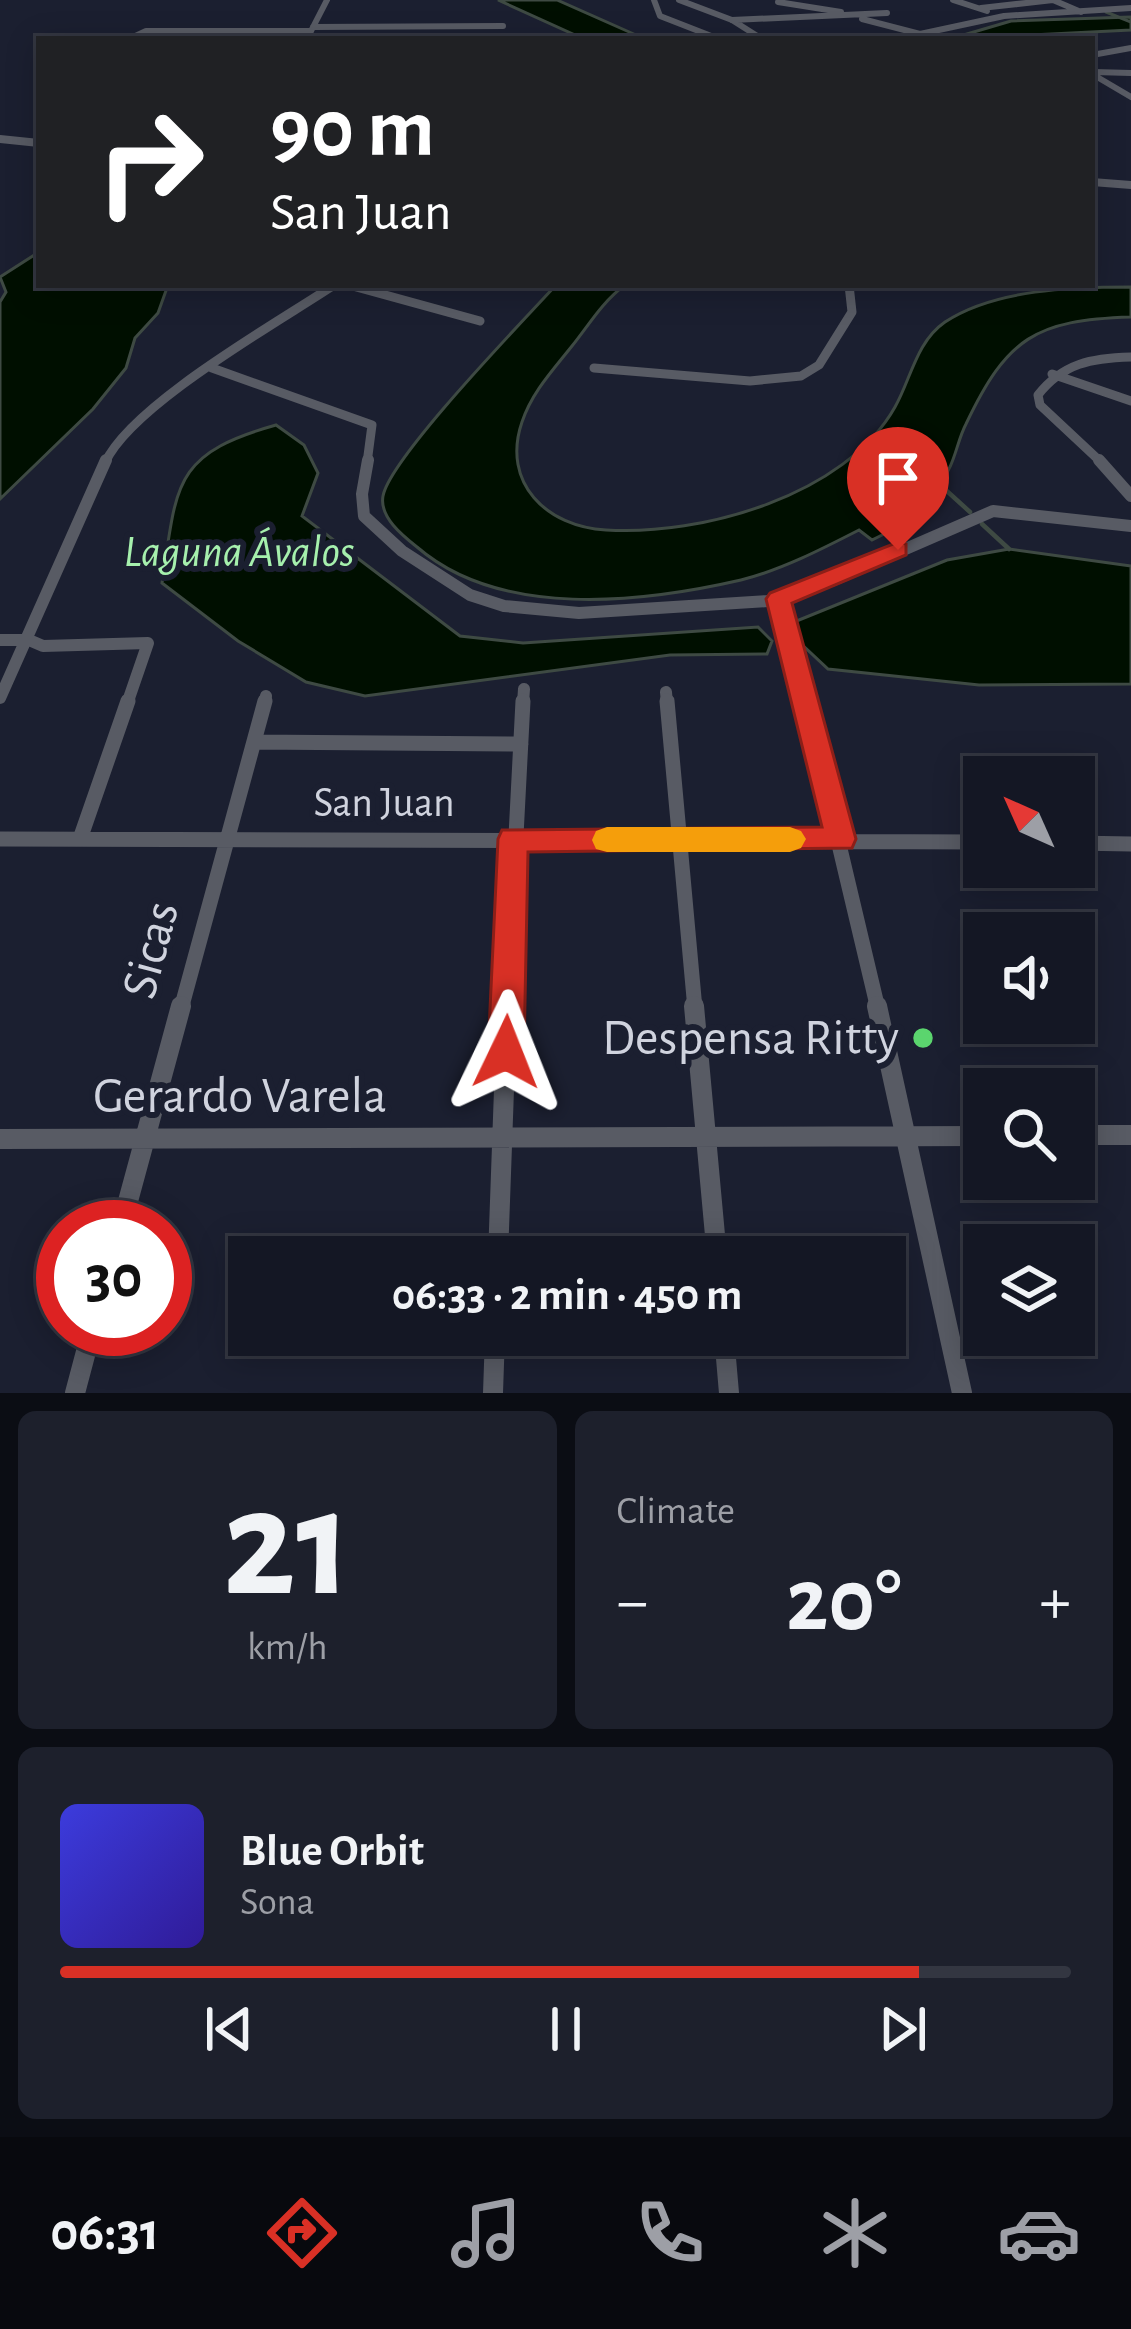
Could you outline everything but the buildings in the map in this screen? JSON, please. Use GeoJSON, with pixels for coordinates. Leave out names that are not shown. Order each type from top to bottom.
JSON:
{"type":"FeatureCollection","features":[{"type":"Feature","properties":{"kind":"street"},"geometry":{"type":"LineString","coordinates":[[310,32],[327,0]]}},
{"type":"Feature","properties":{"kind":"street"},"geometry":{"type":"LineString","coordinates":[[654,0],[660,16],[711,36]]}},
{"type":"Feature","properties":{"kind":"street"},"geometry":{"type":"LineString","coordinates":[[679,0],[732,20],[887,13]]}},
{"type":"Feature","properties":{"kind":"street"},"geometry":{"type":"LineString","coordinates":[[823,8],[835,0]]}},
{"type":"Feature","properties":{"kind":"street"},"geometry":{"type":"LineString","coordinates":[[953,0],[1004,16]]}},
{"type":"Feature","properties":{"kind":"street"},"geometry":{"type":"LineString","coordinates":[[981,8],[1053,0],[1082,12]]}},
{"type":"Feature","properties":{"kind":"street"},"geometry":{"type":"LineString","coordinates":[[778,2],[857,16],[918,36]]}},
{"type":"Feature","properties":{"kind":"street"},"geometry":{"type":"LineString","coordinates":[[925,36],[1004,16],[1131,8]]}},
{"type":"Feature","properties":{"kind":"street"},"geometry":{"type":"LineString","coordinates":[[732,20],[756,36]]}},
{"type":"Feature","properties":{"kind":"street"},"geometry":{"type":"LineString","coordinates":[[135,36],[146,31],[502,26]]}},
{"type":"Feature","properties":{"kind":"street"},"geometry":{"type":"LineString","coordinates":[[1095,54],[1131,48]]}},
{"type":"Feature","properties":{"kind":"street"},"geometry":{"type":"LineString","coordinates":[[1095,73],[1131,73]]}},
{"type":"Feature","properties":{"kind":"street"},"geometry":{"type":"LineString","coordinates":[[1095,75],[1131,97]]}},
{"type":"Feature","properties":{"kind":"street"},"geometry":{"type":"LineString","coordinates":[[0,140],[36,142]]}},
{"type":"Feature","properties":{"kind":"street"},"geometry":{"type":"LineString","coordinates":[[1095,182],[1131,185]]}},
{"type":"Feature","properties":{"kind":"street"},"geometry":{"type":"LineString","coordinates":[[0,698],[110,449],[147,412],[330,288]]}},
{"type":"Feature","properties":{"kind":"street"},"geometry":{"type":"LineString","coordinates":[[360,288],[480,322]]}},
{"type":"Feature","properties":{"kind":"street"},"geometry":{"type":"LineString","coordinates":[[594,368],[750,381],[801,376],[819,365],[852,312],[849,288]]}},
{"type":"Feature","properties":{"kind":"street"},"geometry":{"type":"LineString","coordinates":[[1131,357],[1084,360],[1052,374],[1038,395],[1040,405],[1081,440],[1131,496]]}},
{"type":"Feature","properties":{"kind":"street"},"geometry":{"type":"LineString","coordinates":[[212,368],[372,425],[370,464],[362,491],[364,516],[394,548],[480,602],[508,610],[596,613],[778,599],[993,511],[1131,526]]}},
{"type":"Feature","properties":{"kind":"street"},"geometry":{"type":"LineString","coordinates":[[1052,374],[1131,401]]}},
{"type":"Feature","properties":{"kind":"street"},"geometry":{"type":"LineString","coordinates":[[778,599],[841,839],[962,1393]]}},
{"type":"Feature","properties":{"kind":"street"},"geometry":{"type":"LineString","coordinates":[[0,640],[28,640],[44,646],[148,643],[80,839]]}},
{"type":"Feature","properties":{"kind":"street"},"geometry":{"type":"LineString","coordinates":[[499,1236],[513,839],[524,689]]}},
{"type":"Feature","properties":{"kind":"street"},"geometry":{"type":"LineString","coordinates":[[666,692],[716,1236]]}},
{"type":"Feature","properties":{"kind":"street","name":"Sicas"},"geometry":{"type":"LineString","coordinates":[[129,1200],[266,696]]}},
{"type":"Feature","properties":{"kind":"street"},"geometry":{"type":"LineString","coordinates":[[254,742],[521,744]]}},
{"type":"Feature","properties":{"kind":"street","name":"San Juan"},"geometry":{"type":"LineString","coordinates":[[0,839],[963,842]]}},
{"type":"Feature","properties":{"kind":"street"},"geometry":{"type":"LineString","coordinates":[[1095,843],[1131,844]]}},
{"type":"Feature","properties":{"kind":"street"},"geometry":{"type":"LineString","coordinates":[[1095,1135],[1131,1135]]}},
{"type":"Feature","properties":{"kind":"street","name":"Gerardo Varela"},"geometry":{"type":"LineString","coordinates":[[0,1139],[963,1136]]}},
{"type":"Feature","properties":{"kind":"street"},"geometry":{"type":"LineString","coordinates":[[75,1393],[85,1356]]}},
{"type":"Feature","properties":{"kind":"street"},"geometry":{"type":"LineString","coordinates":[[493,1393],[494,1356]]}},
{"type":"Feature","properties":{"kind":"street"},"geometry":{"type":"LineString","coordinates":[[726,1356],[730,1393]]}},
{"type":"Feature","properties":{"kind":"water"},"geometry":{"type":"Polygon","coordinates":[[[498,0],[557,0],[638,36],[577,36],[498,0]]]}},
{"type":"Feature","properties":{"kind":"water"},"geometry":{"type":"Polygon","coordinates":[[[1131,17],[1131,30],[960,36],[1011,21],[1131,17]]]}},
{"type":"Feature","properties":{"kind":"water"},"geometry":{"type":"Polygon","coordinates":[[[36,254],[36,288],[167,288],[158,313],[135,338],[126,368],[93,409],[0,499],[0,302],[6,292],[0,277],[36,254]]]}},
{"type":"Feature","properties":{"kind":"water"},"geometry":{"type":"Polygon","coordinates":[[[1131,287],[1131,317],[1047,329],[1011,353],[981,395],[944,477],[900,509],[914,519],[872,540],[859,530],[786,565],[741,580],[660,595],[573,599],[489,586],[451,570],[417,547],[388,518],[383,496],[391,478],[432,422],[553,288],[622,288],[596,314],[531,401],[517,444],[518,464],[534,498],[565,520],[606,530],[684,526],[767,504],[842,465],[872,438],[895,407],[927,340],[965,311],[1035,292],[1131,287]]]}},
{"type":"Feature","properties":{"kind":"water","name":"Laguna Ávalos"},"geometry":{"type":"Polygon","coordinates":[[[276,425],[304,445],[318,473],[302,516],[460,636],[523,643],[758,627],[772,641],[767,654],[670,655],[365,696],[306,682],[238,641],[162,583],[177,498],[186,478],[216,448],[276,425]]]}},
{"type":"Feature","properties":{"kind":"water"},"geometry":{"type":"Polygon","coordinates":[[[1009,549],[1131,566],[1131,684],[979,685],[828,669],[796,639],[794,622],[947,560],[1009,549]]]}},
{"type":"Feature","properties":{"kind":"waterway"},"geometry":{"type":"LineString","coordinates":[[1106,12],[1131,22]]}},
{"type":"Feature","properties":{"kind":"waterway"},"geometry":{"type":"LineString","coordinates":[[938,483],[970,512]]}},
{"type":"Feature","properties":{"kind":"waterway"},"geometry":{"type":"LineString","coordinates":[[982,524],[1009,549]]}},
{"type":"Feature","properties":{"kind":"slow traffic"},"geometry":{"type":"LineString","coordinates":[[607,840],[790,839]]}},
{"type":"Feature","properties":{"kind":"place","name":"Despensa Ritty"},"geometry":{"type":"Point","coordinates":[923,1038]}},
{"type":"Feature","properties":{"kind":"route"},"geometry":{"type":"LineString","coordinates":[[506,1052],[513,839],[841,839],[778,599],[898,550]]}}]}
